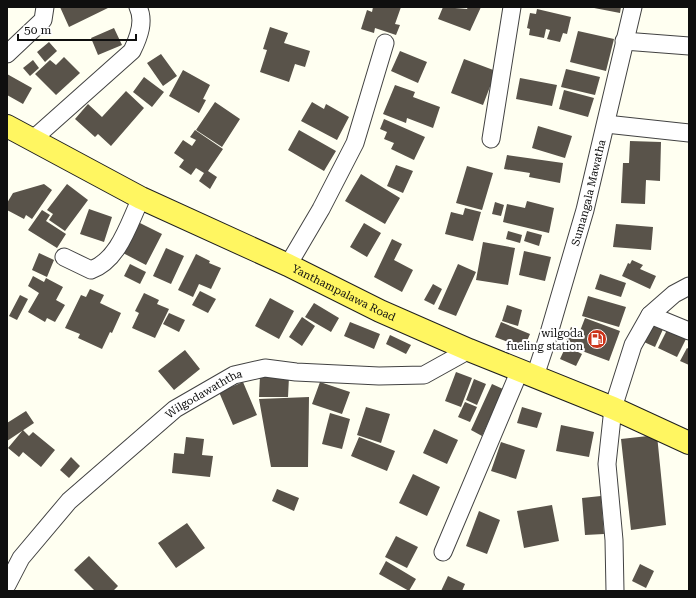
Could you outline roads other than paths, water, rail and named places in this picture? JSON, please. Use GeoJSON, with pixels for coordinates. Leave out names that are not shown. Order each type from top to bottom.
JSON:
{"type":"FeatureCollection","features":[{"type":"Feature","properties":{"kind":"main road","name":"Yanthampalawa Road"},"geometry":{"type":"LineString","coordinates":[[7,126],[141,198],[288,265],[380,312],[613,408],[689,443]]}},
{"type":"Feature","properties":{"kind":"street"},"geometry":{"type":"LineString","coordinates":[[7,54],[43,20],[45,7]]}},
{"type":"Feature","properties":{"kind":"street"},"geometry":{"type":"LineString","coordinates":[[32,140],[132,51],[138,39],[142,16],[138,7]]}},
{"type":"Feature","properties":{"kind":"street"},"geometry":{"type":"LineString","coordinates":[[491,139],[512,7]]}},
{"type":"Feature","properties":{"kind":"street","name":"Sumangala Mawatha"},"geometry":{"type":"LineString","coordinates":[[443,552],[527,373],[547,340],[585,210],[633,7]]}},
{"type":"Feature","properties":{"kind":"street"},"geometry":{"type":"LineString","coordinates":[[624,41],[689,46]]}},
{"type":"Feature","properties":{"kind":"street"},"geometry":{"type":"LineString","coordinates":[[288,265],[321,209],[355,143],[385,44]]}},
{"type":"Feature","properties":{"kind":"street"},"geometry":{"type":"LineString","coordinates":[[606,124],[689,133]]}},
{"type":"Feature","properties":{"kind":"street"},"geometry":{"type":"LineString","coordinates":[[64,257],[91,270],[102,266],[117,249],[141,198]]}},
{"type":"Feature","properties":{"kind":"street"},"geometry":{"type":"LineString","coordinates":[[615,591],[614,540],[607,464],[613,408],[633,345],[650,315],[674,294],[689,286]]}},
{"type":"Feature","properties":{"kind":"street"},"geometry":{"type":"LineString","coordinates":[[650,315],[689,331]]}},
{"type":"Feature","properties":{"kind":"street","name":"Wilgodawaththa"},"geometry":{"type":"LineString","coordinates":[[7,585],[21,558],[68,501],[175,410],[234,374],[265,368],[296,372],[371,375],[424,375],[470,350]]}},
{"type":"Feature","properties":{"kind":"place","name":"wilgoda fueling station"},"geometry":{"type":"Point","coordinates":[597,339]}}]}
